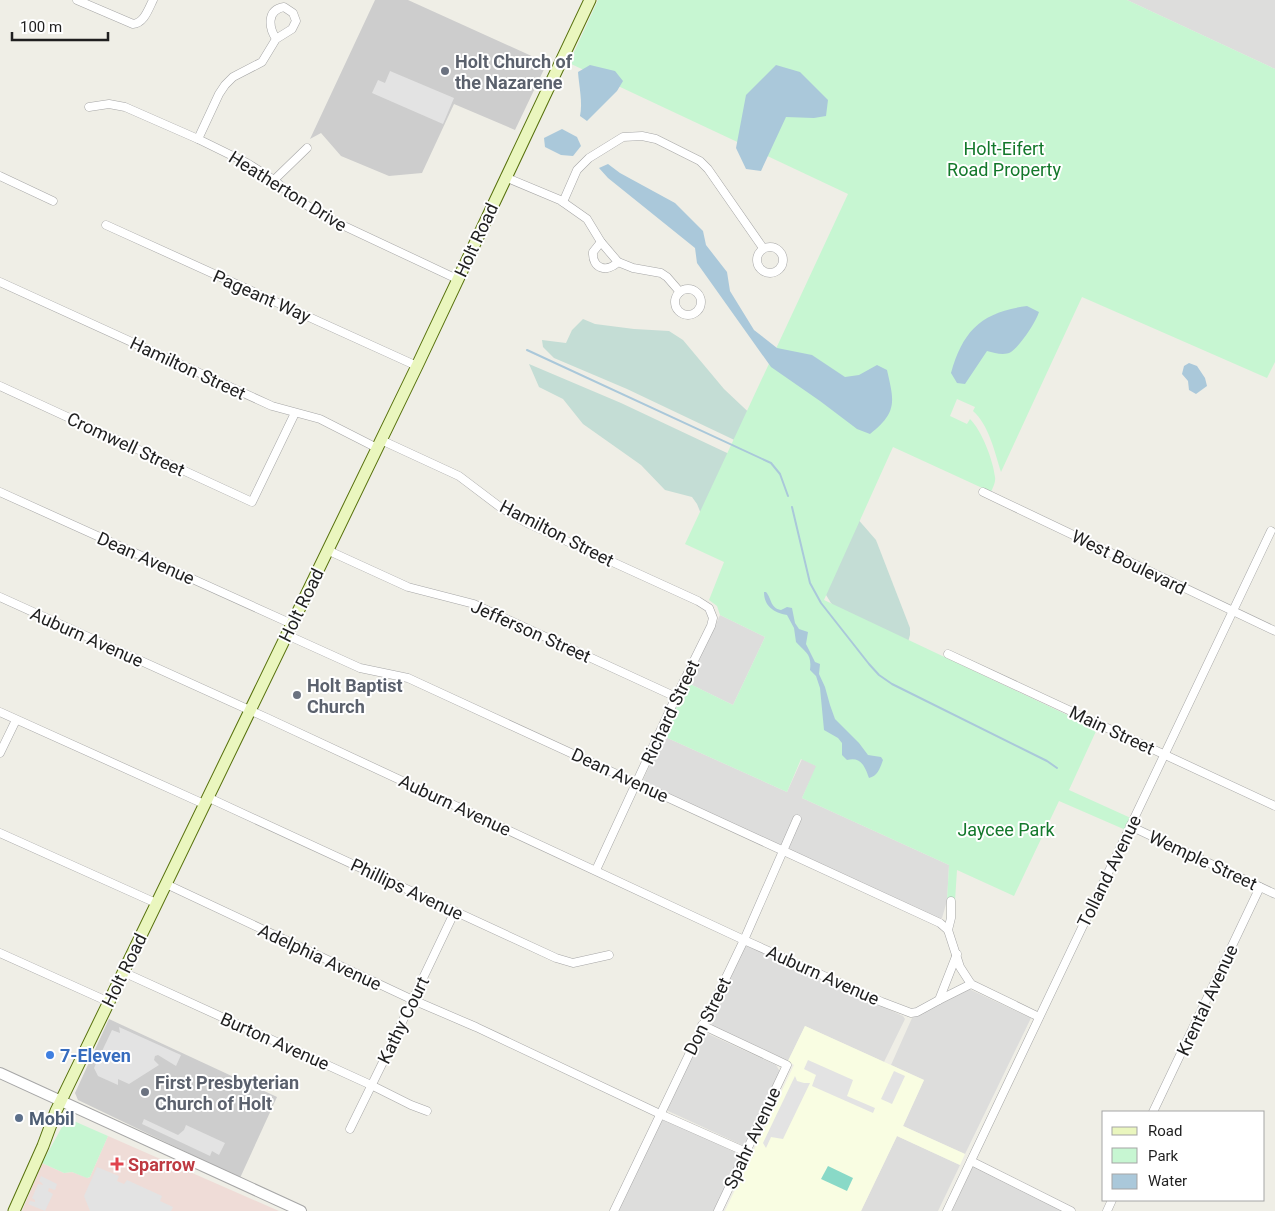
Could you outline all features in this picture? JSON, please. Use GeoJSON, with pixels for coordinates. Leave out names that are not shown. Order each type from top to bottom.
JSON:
{"type":"FeatureCollection","features":[{"type":"Feature","properties":{"kind":"main road","name":"Holt Road"},"geometry":{"type":"LineString","coordinates":[[14,1211],[61,1101],[417,366],[590,0]]}},
{"type":"Feature","properties":{"kind":"street"},"geometry":{"type":"LineString","coordinates":[[77,0],[133,24],[138,24],[147,13],[153,0]]}},
{"type":"Feature","properties":{"kind":"street"},"geometry":{"type":"LineString","coordinates":[[198,139],[225,85],[233,77],[262,62],[276,40]]}},
{"type":"Feature","properties":{"kind":"street","name":"Heatherton Drive"},"geometry":{"type":"LineString","coordinates":[[89,106],[108,104],[125,107],[198,139],[247,163],[325,217],[457,279]]}},
{"type":"Feature","properties":{"kind":"street"},"geometry":{"type":"LineString","coordinates":[[563,202],[577,170],[589,158],[623,137],[642,136],[656,139],[700,161],[708,169],[764,248]]}},
{"type":"Feature","properties":{"kind":"street"},"geometry":{"type":"LineString","coordinates":[[274,180],[307,148]]}},
{"type":"Feature","properties":{"kind":"street"},"geometry":{"type":"LineString","coordinates":[[0,176],[53,201]]}},
{"type":"Feature","properties":{"kind":"street"},"geometry":{"type":"LineString","coordinates":[[505,177],[563,202],[587,220],[600,242],[618,262],[633,268],[661,273],[680,292]]}},
{"type":"Feature","properties":{"kind":"street","name":"Pageant Way"},"geometry":{"type":"LineString","coordinates":[[106,225],[417,366]]}},
{"type":"Feature","properties":{"kind":"street"},"geometry":{"type":"LineString","coordinates":[[600,242],[594,252],[594,263],[598,267],[609,269],[618,262]]}},
{"type":"Feature","properties":{"kind":"street"},"geometry":{"type":"LineString","coordinates":[[0,292],[2,283]]}},
{"type":"Feature","properties":{"kind":"street","name":"Hamilton Street"},"geometry":{"type":"LineString","coordinates":[[2,283],[272,406],[320,419],[459,476],[500,507],[527,523],[698,601],[709,608]]}},
{"type":"Feature","properties":{"kind":"street","name":"Cromwell Street"},"geometry":{"type":"LineString","coordinates":[[0,386],[252,502],[295,413]]}},
{"type":"Feature","properties":{"kind":"street","name":"Dean Avenue"},"geometry":{"type":"LineString","coordinates":[[0,492],[289,629],[360,668],[408,678],[940,923],[948,930]]}},
{"type":"Feature","properties":{"kind":"street","name":"West Boulevard"},"geometry":{"type":"LineString","coordinates":[[983,492],[1275,631]]}},
{"type":"Feature","properties":{"kind":"street","name":"Tolland Avenue"},"geometry":{"type":"LineString","coordinates":[[946,1211],[1271,531]]}},
{"type":"Feature","properties":{"kind":"street","name":"Jefferson Street"},"geometry":{"type":"LineString","coordinates":[[328,550],[408,587],[474,604],[676,698]]}},
{"type":"Feature","properties":{"kind":"street","name":"Auburn Avenue"},"geometry":{"type":"LineString","coordinates":[[0,597],[250,710],[744,940],[882,1002],[910,1013],[917,1012],[939,1000]]}},
{"type":"Feature","properties":{"kind":"street","name":"Richard Street"},"geometry":{"type":"LineString","coordinates":[[596,870],[711,626],[714,618],[709,608]]}},
{"type":"Feature","properties":{"kind":"street","name":"Main Street"},"geometry":{"type":"LineString","coordinates":[[948,654],[1275,806]]}},
{"type":"Feature","properties":{"kind":"street","name":"Phillips Avenue"},"geometry":{"type":"LineString","coordinates":[[0,712],[455,911],[565,962],[574,963],[609,955]]}},
{"type":"Feature","properties":{"kind":"street"},"geometry":{"type":"LineString","coordinates":[[0,753],[16,720]]}},
{"type":"Feature","properties":{"kind":"street","name":"Don Street"},"geometry":{"type":"LineString","coordinates":[[614,1211],[744,940],[797,819]]}},
{"type":"Feature","properties":{"kind":"street","name":"Wemple Street"},"geometry":{"type":"LineString","coordinates":[[1130,826],[1275,894]]}},
{"type":"Feature","properties":{"kind":"street"},"geometry":{"type":"LineString","coordinates":[[0,833],[156,903]]}},
{"type":"Feature","properties":{"kind":"street","name":"Adelphia Avenue"},"geometry":{"type":"LineString","coordinates":[[166,884],[660,1114]]}},
{"type":"Feature","properties":{"kind":"street","name":"Krental Avenue"},"geometry":{"type":"LineString","coordinates":[[1154,1111],[1260,887]]}},
{"type":"Feature","properties":{"kind":"street"},"geometry":{"type":"LineString","coordinates":[[951,901],[948,930],[960,967],[971,984],[1039,1017]]}},
{"type":"Feature","properties":{"kind":"street","name":"Kathy Court"},"geometry":{"type":"LineString","coordinates":[[350,1128],[455,911]]}},
{"type":"Feature","properties":{"kind":"street"},"geometry":{"type":"LineString","coordinates":[[0,953],[109,1002]]}},
{"type":"Feature","properties":{"kind":"street"},"geometry":{"type":"LineString","coordinates":[[939,1000],[957,954]]}},
{"type":"Feature","properties":{"kind":"street","name":"Burton Avenue"},"geometry":{"type":"LineString","coordinates":[[123,972],[427,1111]]}},
{"type":"Feature","properties":{"kind":"street"},"geometry":{"type":"LineString","coordinates":[[939,1000],[971,984]]}},
{"type":"Feature","properties":{"kind":"street","name":"Spahr Avenue"},"geometry":{"type":"LineString","coordinates":[[702,1025],[787,1065],[718,1211]]}},
{"type":"Feature","properties":{"kind":"street"},"geometry":{"type":"LineString","coordinates":[[0,1073],[301,1211]]}},
{"type":"Feature","properties":{"kind":"street"},"geometry":{"type":"LineString","coordinates":[[660,1114],[746,1152]]}},
{"type":"Feature","properties":{"kind":"street"},"geometry":{"type":"LineString","coordinates":[[971,1161],[1071,1211]]}},
{"type":"Feature","properties":{"kind":"shaded area"},"geometry":{"type":"Polygon","coordinates":[[[375,0],[408,0],[547,63],[515,130],[454,104],[422,173],[389,176],[341,156],[321,133],[310,139],[375,0]]]}},
{"type":"Feature","properties":{"kind":"shaded area"},"geometry":{"type":"Polygon","coordinates":[[[1127,0],[1275,0],[1275,69],[1127,0]]]}},
{"type":"Feature","properties":{"kind":"shaded area"},"geometry":{"type":"Polygon","coordinates":[[[390,71],[454,98],[443,124],[372,93],[378,80],[385,83],[390,71]]]}},
{"type":"Feature","properties":{"kind":"shaded area"},"geometry":{"type":"Polygon","coordinates":[[[583,319],[595,324],[669,331],[683,340],[724,389],[777,439],[747,446],[627,389],[554,358],[543,347],[542,340],[566,343],[572,330],[583,319]]]}},
{"type":"Feature","properties":{"kind":"shaded area"},"geometry":{"type":"Polygon","coordinates":[[[529,364],[621,403],[742,460],[708,531],[697,504],[692,497],[665,490],[641,465],[583,424],[563,399],[539,387],[529,364]]]}},
{"type":"Feature","properties":{"kind":"shaded area"},"geometry":{"type":"Polygon","coordinates":[[[849,509],[876,540],[910,628],[906,649],[857,632],[831,603],[818,582],[849,509]]]}},
{"type":"Feature","properties":{"kind":"shaded area"},"geometry":{"type":"Polygon","coordinates":[[[720,615],[765,637],[733,705],[688,683],[720,615]]]}},
{"type":"Feature","properties":{"kind":"shaded area"},"geometry":{"type":"Polygon","coordinates":[[[663,736],[787,792],[802,759],[817,766],[802,798],[949,865],[947,901],[942,918],[939,919],[644,783],[643,780],[663,736]]]}},
{"type":"Feature","properties":{"kind":"shaded area"},"geometry":{"type":"Polygon","coordinates":[[[747,944],[903,1016],[905,1019],[884,1062],[805,1026],[788,1061],[713,1026],[708,1017],[743,946],[747,944]]]}},
{"type":"Feature","properties":{"kind":"shaded area"},"geometry":{"type":"Polygon","coordinates":[[[969,989],[1031,1018],[965,1154],[903,1126],[924,1080],[891,1065],[912,1018],[969,989]]]}},
{"type":"Feature","properties":{"kind":"shaded area"},"geometry":{"type":"Polygon","coordinates":[[[109,1019],[277,1097],[240,1178],[78,1100],[75,1093],[109,1019]]]}},
{"type":"Feature","properties":{"kind":"shaded area"},"geometry":{"type":"Polygon","coordinates":[[[805,1026],[924,1080],[903,1126],[965,1154],[960,1165],[897,1136],[861,1211],[725,1211],[794,1065],[788,1061],[805,1026]]]}},
{"type":"Feature","properties":{"kind":"shaded area"},"geometry":{"type":"Polygon","coordinates":[[[119,1027],[181,1055],[176,1066],[158,1055],[155,1056],[154,1060],[159,1065],[129,1084],[118,1079],[118,1085],[98,1076],[94,1068],[112,1030],[120,1033],[119,1027]]]}},
{"type":"Feature","properties":{"kind":"shaded area"},"geometry":{"type":"Polygon","coordinates":[[[704,1032],[776,1065],[779,1070],[744,1146],[666,1110],[704,1032]]]}},
{"type":"Feature","properties":{"kind":"shaded area"},"geometry":{"type":"Polygon","coordinates":[[[808,1060],[853,1080],[847,1096],[875,1108],[873,1113],[812,1086],[816,1075],[804,1069],[808,1060]]]}},
{"type":"Feature","properties":{"kind":"shaded area"},"geometry":{"type":"Polygon","coordinates":[[[894,1071],[905,1076],[892,1104],[881,1099],[894,1071]]]}},
{"type":"Feature","properties":{"kind":"shaded area"},"geometry":{"type":"Polygon","coordinates":[[[795,1076],[797,1081],[810,1083],[783,1139],[771,1137],[766,1148],[763,1143],[795,1076]]]}},
{"type":"Feature","properties":{"kind":"shaded area"},"geometry":{"type":"Polygon","coordinates":[[[144,1119],[178,1135],[184,1130],[186,1125],[225,1143],[219,1155],[212,1151],[210,1156],[142,1124],[144,1119]]]}},
{"type":"Feature","properties":{"kind":"shaded area"},"geometry":{"type":"Polygon","coordinates":[[[661,1120],[666,1120],[737,1153],[737,1161],[714,1211],[615,1211],[661,1120]]]}},
{"type":"Feature","properties":{"kind":"shaded area"},"geometry":{"type":"Polygon","coordinates":[[[108,1136],[279,1211],[22,1211],[42,1163],[64,1173],[72,1172],[88,1178],[108,1136]]]}},
{"type":"Feature","properties":{"kind":"shaded area"},"geometry":{"type":"Polygon","coordinates":[[[897,1136],[960,1165],[938,1211],[861,1211],[897,1136]]]}},
{"type":"Feature","properties":{"kind":"shaded area"},"geometry":{"type":"Polygon","coordinates":[[[828,1166],[853,1178],[847,1191],[821,1179],[828,1166]]]}},
{"type":"Feature","properties":{"kind":"shaded area"},"geometry":{"type":"Polygon","coordinates":[[[973,1166],[1063,1211],[952,1211],[973,1166]]]}},
{"type":"Feature","properties":{"kind":"shaded area"},"geometry":{"type":"Polygon","coordinates":[[[97,1167],[119,1176],[117,1181],[124,1184],[127,1180],[162,1196],[160,1201],[173,1207],[171,1211],[90,1211],[84,1196],[97,1167]]]}},
{"type":"Feature","properties":{"kind":"shaded area"},"geometry":{"type":"Polygon","coordinates":[[[41,1176],[57,1184],[55,1190],[49,1188],[48,1191],[53,1194],[45,1211],[28,1204],[30,1201],[35,1202],[32,1198],[38,1184],[43,1185],[39,1181],[41,1176]]]}},
{"type":"Feature","properties":{"kind":"green space","name":"Holt-Eifert Road Property"},"geometry":{"type":"Polygon","coordinates":[[[598,0],[1127,0],[1275,69],[1275,362],[1267,378],[1082,297],[1001,472],[987,431],[973,411],[975,407],[957,399],[950,416],[967,424],[970,419],[979,431],[994,470],[995,481],[991,492],[893,447],[824,600],[1097,729],[1069,790],[1133,819],[1128,831],[1059,801],[1014,896],[957,870],[955,901],[947,901],[949,865],[802,798],[816,766],[801,759],[787,792],[663,736],[688,683],[733,705],[765,637],[720,615],[717,606],[709,600],[724,562],[685,544],[848,194],[569,63],[598,0]]]}},
{"type":"Feature","properties":{"kind":"green space"},"geometry":{"type":"Polygon","coordinates":[[[67,1118],[108,1136],[90,1177],[87,1178],[72,1172],[64,1173],[42,1163],[67,1118]]]}},
{"type":"Feature","properties":{"kind":"water"},"geometry":{"type":"Polygon","coordinates":[[[590,65],[615,71],[623,81],[617,91],[587,121],[580,116],[581,100],[578,72],[590,65]]]}},
{"type":"Feature","properties":{"kind":"water"},"geometry":{"type":"Polygon","coordinates":[[[776,65],[800,72],[828,100],[826,116],[814,118],[786,117],[761,171],[746,169],[736,148],[746,95],[776,65]]]}},
{"type":"Feature","properties":{"kind":"water"},"geometry":{"type":"Polygon","coordinates":[[[562,129],[577,137],[581,146],[573,156],[561,155],[545,147],[544,138],[562,129]]]}},
{"type":"Feature","properties":{"kind":"water"},"geometry":{"type":"Polygon","coordinates":[[[608,164],[620,173],[675,203],[703,231],[706,245],[727,272],[730,291],[754,330],[777,348],[812,355],[845,377],[859,375],[877,365],[887,370],[892,405],[890,412],[879,426],[870,434],[857,429],[771,367],[697,263],[695,248],[608,178],[599,168],[608,164]]]}},
{"type":"Feature","properties":{"kind":"water"},"geometry":{"type":"Polygon","coordinates":[[[1027,306],[1039,312],[1019,345],[1011,352],[1005,354],[987,351],[965,384],[957,383],[951,373],[968,334],[986,318],[1011,309],[1027,306]]]}},
{"type":"Feature","properties":{"kind":"water"},"geometry":{"type":"Polygon","coordinates":[[[1189,363],[1197,366],[1205,378],[1207,386],[1196,394],[1189,390],[1188,381],[1182,374],[1184,366],[1189,363]]]}},
{"type":"Feature","properties":{"kind":"water"},"geometry":{"type":"Polygon","coordinates":[[[764,592],[766,592],[777,609],[792,608],[795,623],[799,629],[808,632],[806,644],[815,662],[820,664],[819,674],[835,719],[868,755],[881,757],[883,760],[878,771],[872,777],[869,778],[862,763],[852,759],[847,760],[842,755],[842,743],[838,738],[824,730],[820,688],[816,676],[810,670],[809,657],[796,642],[794,628],[787,615],[778,613],[768,605],[764,592]]]}},
{"type":"Feature","properties":{"kind":"waterway"},"geometry":{"type":"LineString","coordinates":[[527,350],[771,463],[780,474],[788,496]]}},
{"type":"Feature","properties":{"kind":"waterway"},"geometry":{"type":"LineString","coordinates":[[792,507],[810,583],[821,603],[879,675],[892,684],[1047,761],[1057,768]]}},
{"type":"Feature","properties":{"kind":"place","name":"Holt Church of the Nazarene"},"geometry":{"type":"Point","coordinates":[445,71]}},
{"type":"Feature","properties":{"kind":"place","name":"Holt Baptist Church"},"geometry":{"type":"Point","coordinates":[297,695]}},
{"type":"Feature","properties":{"kind":"place","name":"7-Eleven"},"geometry":{"type":"Point","coordinates":[50,1055]}},
{"type":"Feature","properties":{"kind":"place","name":"First Presbyterian Church of Holt"},"geometry":{"type":"Point","coordinates":[145,1092]}},
{"type":"Feature","properties":{"kind":"place","name":"Mobil"},"geometry":{"type":"Point","coordinates":[19,1118]}},
{"type":"Feature","properties":{"kind":"place","name":"Sparrow"},"geometry":{"type":"Point","coordinates":[117,1164]}},
{"type":"Feature","properties":{"kind":"park label","name":"Jaycee Park"},"geometry":{"type":"Point","coordinates":[1006,829]}}]}
